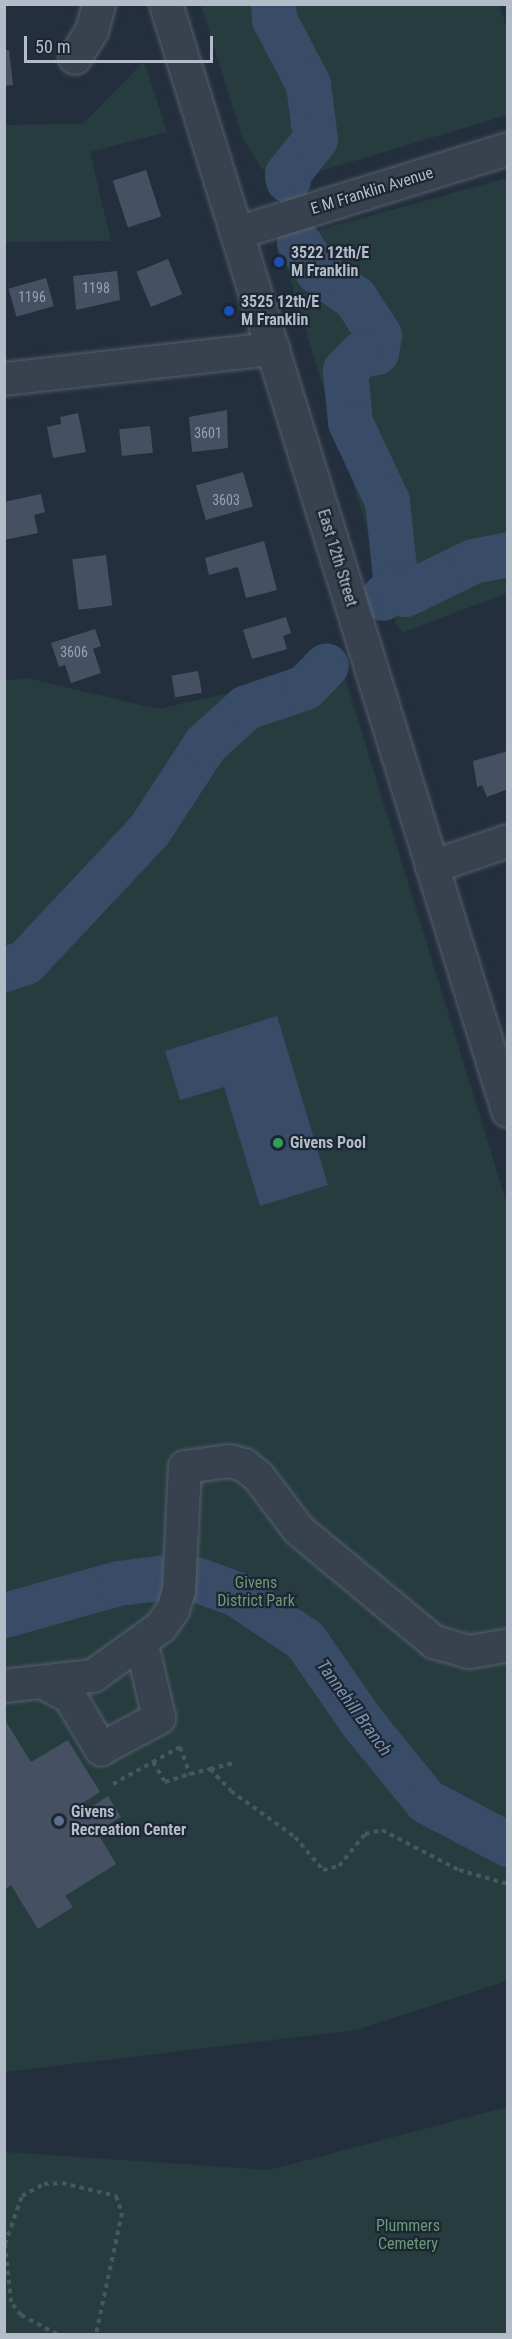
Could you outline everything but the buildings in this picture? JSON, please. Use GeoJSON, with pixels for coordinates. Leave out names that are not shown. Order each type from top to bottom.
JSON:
{"type":"FeatureCollection","features":[{"type":"Feature","properties":{"kind":"street"},"geometry":{"type":"LineString","coordinates":[[75,58],[92,31],[99,4]]}},
{"type":"Feature","properties":{"kind":"street","name":"East 12th Street"},"geometry":{"type":"LineString","coordinates":[[166,4],[507,1111]]}},
{"type":"Feature","properties":{"kind":"street","name":"E M Franklin Avenue"},"geometry":{"type":"LineString","coordinates":[[237,233],[507,149]]}},
{"type":"Feature","properties":{"kind":"street"},"geometry":{"type":"LineString","coordinates":[[4,379],[273,349]]}},
{"type":"Feature","properties":{"kind":"street"},"geometry":{"type":"LineString","coordinates":[[432,867],[507,841]]}},
{"type":"Feature","properties":{"kind":"street"},"geometry":{"type":"LineString","coordinates":[[4,1686],[93,1676],[142,1645],[173,1610],[179,1590],[185,1467],[229,1461],[244,1465],[258,1476],[299,1530],[434,1642],[470,1652],[507,1645]]}},
{"type":"Feature","properties":{"kind":"street"},"geometry":{"type":"LineString","coordinates":[[44,1683],[70,1697],[101,1749],[159,1718],[142,1645]]}},
{"type":"Feature","properties":{"kind":"path"},"geometry":{"type":"LineString","coordinates":[[113,1784],[180,1748],[190,1774]]}},
{"type":"Feature","properties":{"kind":"path"},"geometry":{"type":"LineString","coordinates":[[153,1762],[165,1782],[234,1763]]}},
{"type":"Feature","properties":{"kind":"path"},"geometry":{"type":"LineString","coordinates":[[210,1769],[231,1791],[295,1837],[323,1870],[339,1866],[366,1834],[382,1830],[459,1870],[507,1884]]}},
{"type":"Feature","properties":{"kind":"path"},"geometry":{"type":"LineString","coordinates":[[57,2334],[21,2316],[11,2302],[5,2244],[22,2196],[44,2184],[62,2183],[116,2196],[122,2213],[96,2334]]}},
{"type":"Feature","properties":{"kind":"green space"},"geometry":{"type":"Polygon","coordinates":[[[201,5],[499,5],[507,29],[507,115],[291,180],[262,169],[242,137],[201,5]]]}},
{"type":"Feature","properties":{"kind":"green space"},"geometry":{"type":"Polygon","coordinates":[[[144,61],[167,132],[90,152],[111,241],[5,242],[5,125],[83,124],[144,61]]]}},
{"type":"Feature","properties":{"kind":"green space"},"geometry":{"type":"Polygon","coordinates":[[[507,178],[507,593],[404,632],[397,626],[281,250],[297,236],[507,178]]]}},
{"type":"Feature","properties":{"kind":"green space","name":"Givens District Park"},"geometry":{"type":"Polygon","coordinates":[[[342,668],[507,1204],[507,1981],[356,2030],[5,2072],[4,681],[27,678],[158,709],[342,668]]]}},
{"type":"Feature","properties":{"kind":"green space","name":"Plummers Cemetery"},"geometry":{"type":"Polygon","coordinates":[[[507,2107],[507,2334],[5,2334],[5,2152],[269,2170],[507,2107]]]}},
{"type":"Feature","properties":{"kind":"water","name":"Givens Pool"},"geometry":{"type":"Polygon","coordinates":[[[277,1016],[328,1185],[260,1206],[224,1087],[180,1100],[165,1051],[277,1016]]]}},
{"type":"Feature","properties":{"kind":"waterway"},"geometry":{"type":"LineString","coordinates":[[273,4],[274,19],[308,84],[315,139],[287,174],[288,180]]}},
{"type":"Feature","properties":{"kind":"waterway"},"geometry":{"type":"LineString","coordinates":[[299,243],[317,271],[355,298],[379,335],[376,352],[359,355],[345,370],[350,422],[387,501],[396,586],[382,598]]}},
{"type":"Feature","properties":{"kind":"waterway"},"geometry":{"type":"LineString","coordinates":[[396,586],[405,594],[473,561],[508,554]]}},
{"type":"Feature","properties":{"kind":"waterway"},"geometry":{"type":"LineString","coordinates":[[4,969],[25,962],[149,830],[205,744],[246,707],[305,687],[326,665]]}},
{"type":"Feature","properties":{"kind":"waterway","name":"Tannehill Branch"},"geometry":{"type":"LineString","coordinates":[[4,1615],[118,1583],[166,1577]]}},
{"type":"Feature","properties":{"kind":"waterway","name":"Tannehill Branch"},"geometry":{"type":"LineString","coordinates":[[195,1579],[237,1594],[305,1640],[361,1721],[426,1801],[508,1844]]}},
{"type":"Feature","properties":{"kind":"place","name":"3522 12th/E M Franklin"},"geometry":{"type":"Point","coordinates":[279,262]}},
{"type":"Feature","properties":{"kind":"place","name":"3525 12th/E M Franklin"},"geometry":{"type":"Point","coordinates":[229,311]}},
{"type":"Feature","properties":{"kind":"place","name":"Givens Pool"},"geometry":{"type":"Point","coordinates":[278,1143]}},
{"type":"Feature","properties":{"kind":"place","name":"Givens Recreation Center"},"geometry":{"type":"Point","coordinates":[59,1821]}}]}
